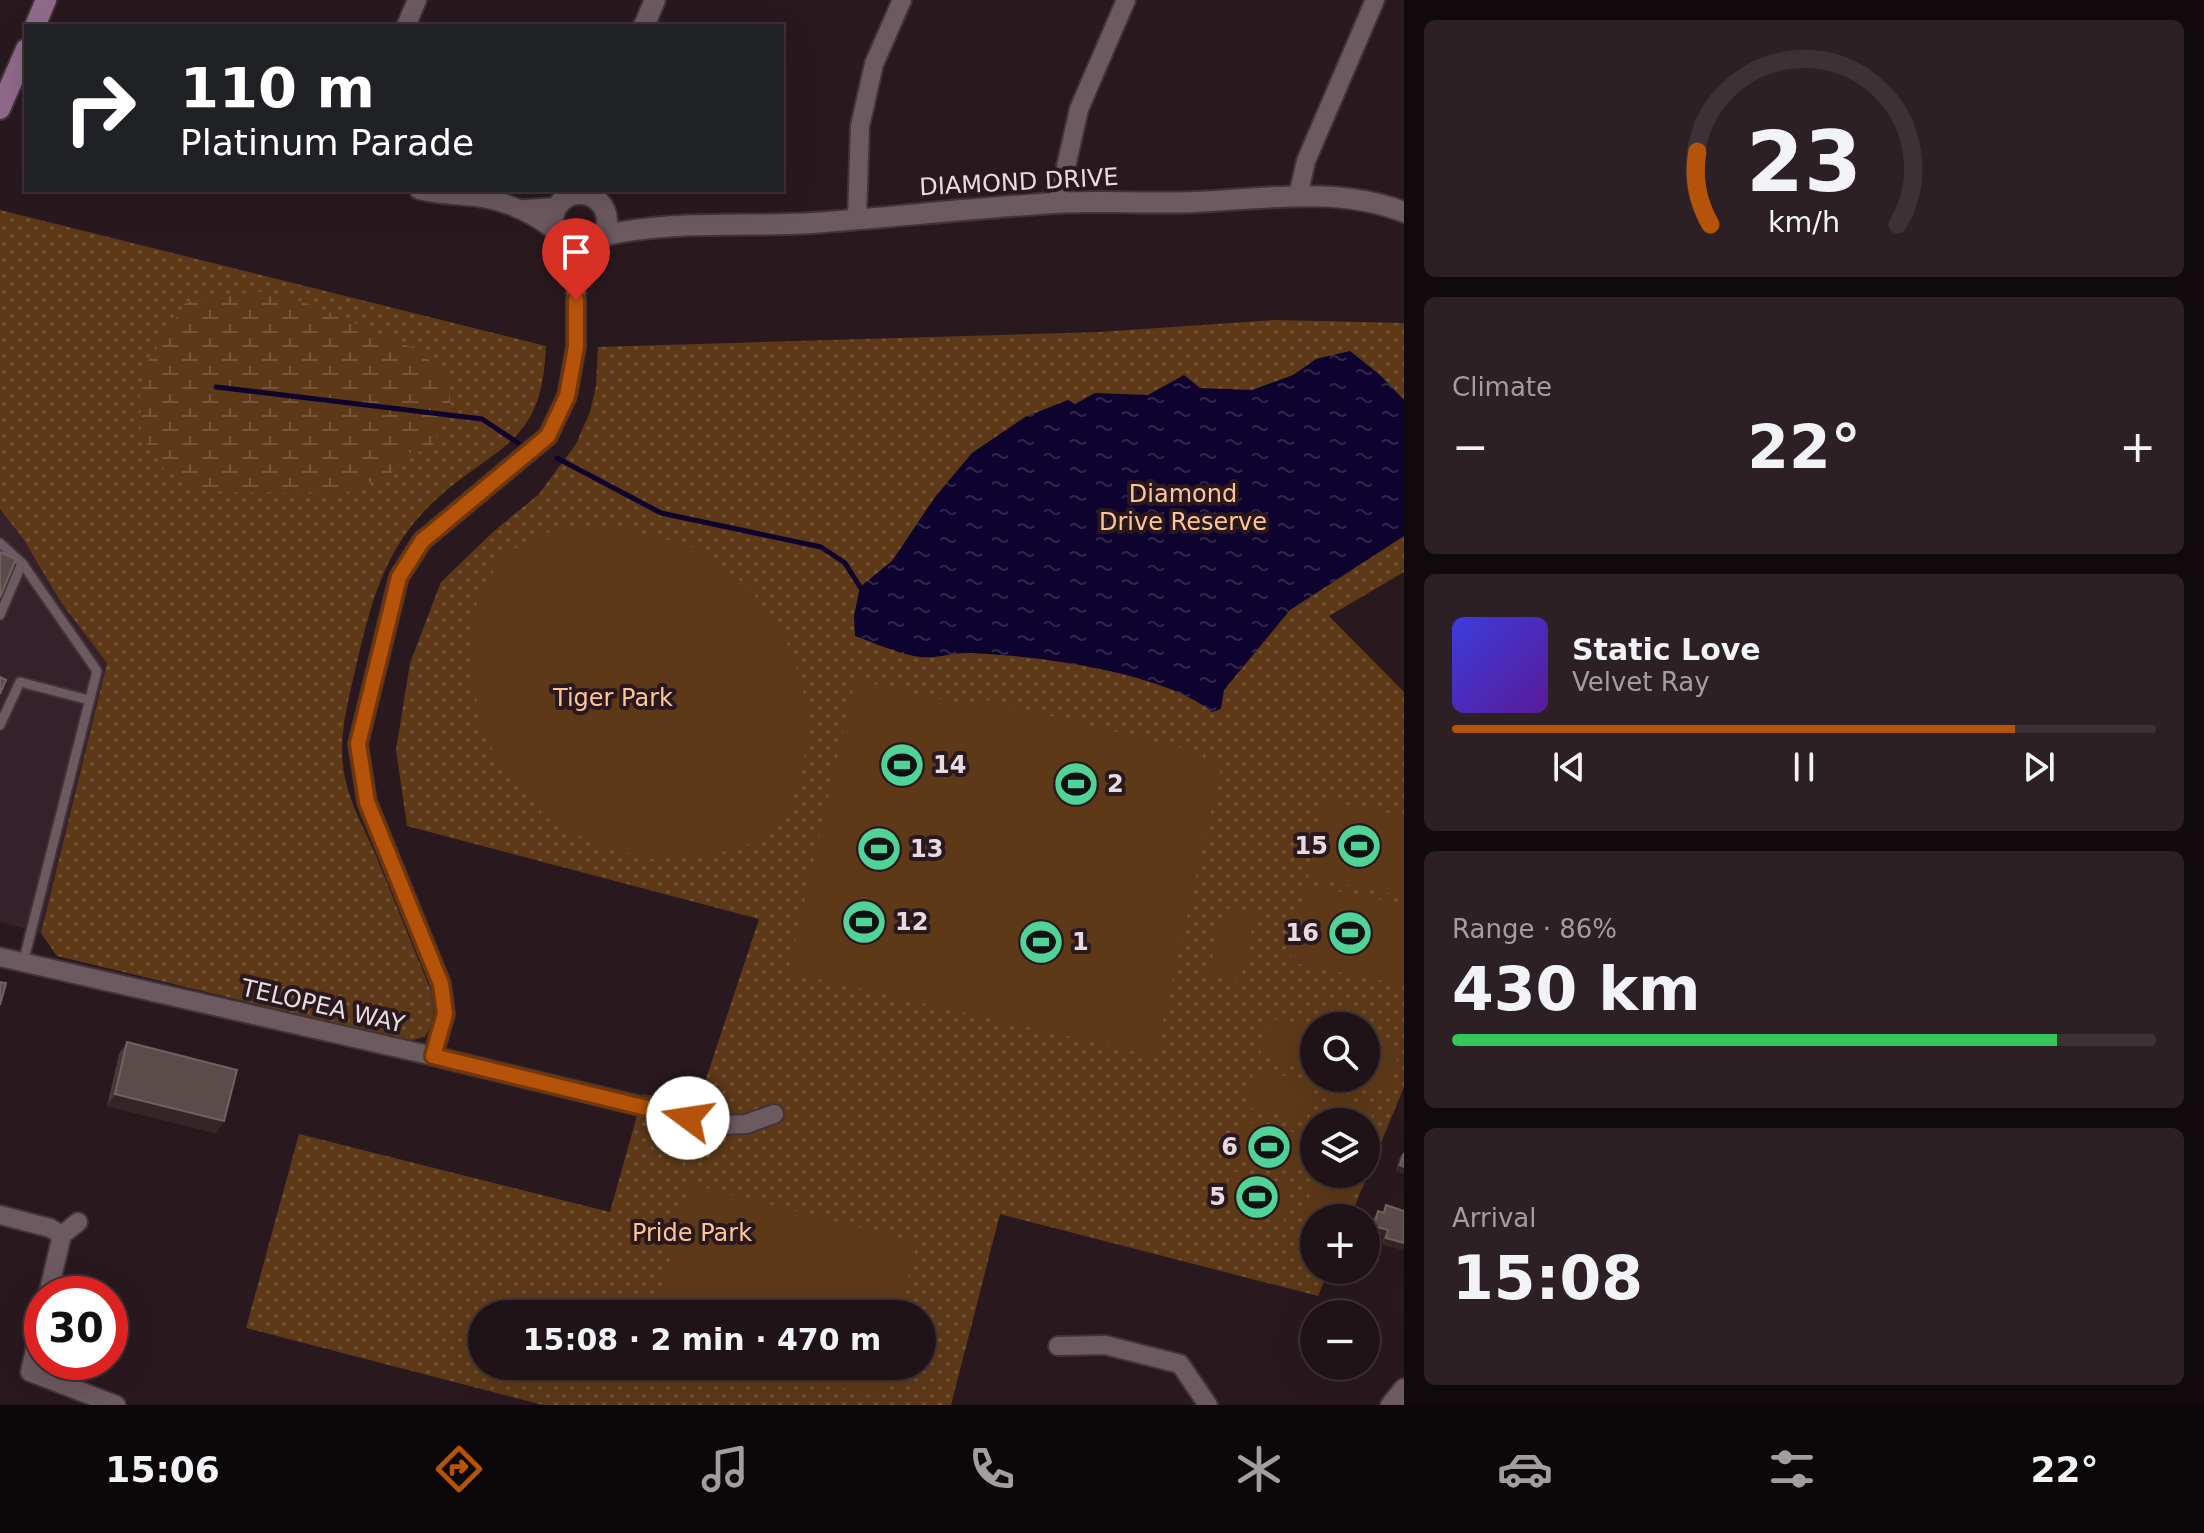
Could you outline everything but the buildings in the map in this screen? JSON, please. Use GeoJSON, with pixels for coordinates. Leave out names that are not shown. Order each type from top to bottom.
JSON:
{"type":"FeatureCollection","features":[{"type":"Feature","properties":{"kind":"main road"},"geometry":{"type":"LineString","coordinates":[[36,24],[46,0]]}},
{"type":"Feature","properties":{"kind":"main road"},"geometry":{"type":"LineString","coordinates":[[0,109],[24,54]]}},
{"type":"Feature","properties":{"kind":"street"},"geometry":{"type":"LineString","coordinates":[[407,24],[417,0]]}},
{"type":"Feature","properties":{"kind":"street"},"geometry":{"type":"LineString","coordinates":[[645,24],[655,0]]}},
{"type":"Feature","properties":{"kind":"street"},"geometry":{"type":"LineString","coordinates":[[857,218],[860,126],[874,64],[902,0]]}},
{"type":"Feature","properties":{"kind":"street"},"geometry":{"type":"LineString","coordinates":[[1058,202],[1079,109],[1126,0]]}},
{"type":"Feature","properties":{"kind":"street"},"geometry":{"type":"LineString","coordinates":[[1298,196],[1306,161],[1375,0]]}},
{"type":"Feature","properties":{"kind":"street"},"geometry":{"type":"LineString","coordinates":[[427,192],[442,196],[480,197],[524,209],[557,207]]}},
{"type":"Feature","properties":{"kind":"street"},"geometry":{"type":"LineString","coordinates":[[554,230],[554,214],[562,201],[588,196],[635,228]]}},
{"type":"Feature","properties":{"kind":"street"},"geometry":{"type":"LineString","coordinates":[[433,1056],[445,1014],[441,984],[367,802],[358,744],[399,577],[422,541],[548,436],[567,396],[576,347],[576,277],[586,243],[606,219],[588,196]]}},
{"type":"Feature","properties":{"kind":"street","name":"DIAMOND DRIVE"},"geometry":{"type":"LineString","coordinates":[[586,243],[635,228],[813,223],[1058,202],[1192,202],[1298,196],[1353,199],[1388,205],[1404,212]]}},
{"type":"Feature","properties":{"kind":"street"},"geometry":{"type":"LineString","coordinates":[[524,209],[554,230],[586,243]]}},
{"type":"Feature","properties":{"kind":"street","name":"TELOPEA WAY"},"geometry":{"type":"LineString","coordinates":[[0,957],[719,1125],[746,1124],[774,1114]]}},
{"type":"Feature","properties":{"kind":"street"},"geometry":{"type":"LineString","coordinates":[[0,1215],[50,1228],[62,1235]]}},
{"type":"Feature","properties":{"kind":"street"},"geometry":{"type":"LineString","coordinates":[[52,1276],[62,1235],[78,1222]]}},
{"type":"Feature","properties":{"kind":"street"},"geometry":{"type":"LineString","coordinates":[[1058,1346],[1105,1345],[1180,1364],[1208,1405]]}},
{"type":"Feature","properties":{"kind":"street"},"geometry":{"type":"LineString","coordinates":[[51,1380],[116,1405]]}},
{"type":"Feature","properties":{"kind":"street"},"geometry":{"type":"LineString","coordinates":[[1391,1405],[1404,1389]]}},
{"type":"Feature","properties":{"kind":"lane"},"geometry":{"type":"LineString","coordinates":[[0,543],[22,563],[97,671],[23,963]]}},
{"type":"Feature","properties":{"kind":"lane"},"geometry":{"type":"LineString","coordinates":[[0,615],[22,563]]}},
{"type":"Feature","properties":{"kind":"lane"},"geometry":{"type":"LineString","coordinates":[[0,725],[20,682],[89,700]]}},
{"type":"Feature","properties":{"kind":"shaded area"},"geometry":{"type":"Polygon","coordinates":[[[0,509],[24,540],[60,601],[107,663],[41,933],[0,922],[0,509]]]}},
{"type":"Feature","properties":{"kind":"green space"},"geometry":{"type":"Polygon","coordinates":[[[0,210],[546,346],[543,378],[528,421],[501,449],[441,495],[406,533],[393,554],[367,621],[346,711],[342,751],[347,787],[436,1003],[434,1020],[425,1037],[409,1041],[57,956],[41,933],[107,663],[60,601],[24,540],[0,509],[0,210]]]}},
{"type":"Feature","properties":{"kind":"green space"},"geometry":{"type":"Polygon","coordinates":[[[262,292],[312,305],[422,352],[448,381],[451,409],[430,450],[403,454],[392,473],[342,494],[200,489],[165,470],[141,435],[140,388],[146,365],[186,302],[262,292]]]}},
{"type":"Feature","properties":{"kind":"green space"},"geometry":{"type":"Polygon","coordinates":[[[1274,320],[1404,323],[1404,572],[1329,616],[1404,692],[1404,1087],[1380,1145],[1380,1108],[1300,1108],[1300,1188],[1362,1188],[1356,1204],[1300,1204],[1300,1284],[1323,1284],[1318,1296],[1000,1214],[951,1405],[543,1405],[246,1328],[299,1134],[610,1212],[643,1094],[697,1106],[759,919],[407,826],[396,750],[410,663],[441,582],[493,532],[539,494],[576,444],[590,412],[596,386],[598,347],[1099,332],[1274,320]]]}},
{"type":"Feature","properties":{"kind":"green space","name":"Tiger Park"},"geometry":{"type":"Polygon","coordinates":[[[613,526],[691,546],[749,587],[788,645],[808,712],[804,763],[788,813],[754,843],[715,854],[651,859],[597,845],[547,818],[511,779],[484,735],[470,664],[475,607],[502,555],[552,531],[613,526]]]}},
{"type":"Feature","properties":{"kind":"green space"},"geometry":{"type":"Polygon","coordinates":[[[855,680],[975,707],[977,698],[1203,753],[1202,759],[1222,763],[1155,1056],[788,972],[855,680]]]}},
{"type":"Feature","properties":{"kind":"green space","name":"15"},"geometry":{"type":"Polygon","coordinates":[[[1323,800],[1404,816],[1404,896],[1308,877],[1323,800]]]}},
{"type":"Feature","properties":{"kind":"green space","name":"16"},"geometry":{"type":"Polygon","coordinates":[[[1305,885],[1404,904],[1404,985],[1290,962],[1305,885]]]}},
{"type":"Feature","properties":{"kind":"green space"},"geometry":{"type":"Polygon","coordinates":[[[1224,908],[1255,915],[1240,982],[1208,975],[1224,908]]]}},
{"type":"Feature","properties":{"kind":"green space"},"geometry":{"type":"Polygon","coordinates":[[[1269,1018],[1300,1025],[1300,1066],[1260,1056],[1269,1018]]]}},
{"type":"Feature","properties":{"kind":"green space"},"geometry":{"type":"Polygon","coordinates":[[[1380,1047],[1399,1051],[1390,1090],[1380,1088],[1380,1047]]]}},
{"type":"Feature","properties":{"kind":"green space"},"geometry":{"type":"Polygon","coordinates":[[[1254,1069],[1300,1080],[1300,1092],[1313,1092],[1309,1108],[1300,1108],[1300,1120],[1245,1107],[1254,1069]]]}},
{"type":"Feature","properties":{"kind":"green space"},"geometry":{"type":"Polygon","coordinates":[[[1336,1097],[1374,1107],[1374,1108],[1333,1108],[1336,1097]]]}},
{"type":"Feature","properties":{"kind":"green space","name":"6"},"geometry":{"type":"Polygon","coordinates":[[[1244,1121],[1300,1134],[1295,1173],[1235,1159],[1244,1121]]]}},
{"type":"Feature","properties":{"kind":"green space","name":"5"},"geometry":{"type":"Polygon","coordinates":[[[1231,1171],[1292,1185],[1283,1223],[1223,1209],[1231,1171]]]}},
{"type":"Feature","properties":{"kind":"green space","name":"Pride Park"},"geometry":{"type":"Polygon","coordinates":[[[689,1184],[917,1242],[902,1300],[660,1300],[689,1184]]]}},
{"type":"Feature","properties":{"kind":"green space"},"geometry":{"type":"Polygon","coordinates":[[[1312,1188],[1352,1188],[1348,1204],[1308,1204],[1312,1188]]]}},
{"type":"Feature","properties":{"kind":"green space"},"geometry":{"type":"Polygon","coordinates":[[[811,1380],[882,1380],[878,1397],[811,1380]]]}},
{"type":"Feature","properties":{"kind":"water"},"geometry":{"type":"Polygon","coordinates":[[[1350,351],[1404,400],[1404,536],[1290,610],[1224,690],[1221,709],[1212,712],[1163,686],[1096,668],[996,654],[920,657],[855,636],[854,616],[860,587],[892,561],[935,497],[972,453],[1025,417],[1068,400],[1075,404],[1095,393],[1148,395],[1184,375],[1200,388],[1252,390],[1293,375],[1316,359],[1350,351]]]}},
{"type":"Feature","properties":{"kind":"waterway"},"geometry":{"type":"LineString","coordinates":[[216,387],[482,419],[518,443]]}},
{"type":"Feature","properties":{"kind":"waterway"},"geometry":{"type":"LineString","coordinates":[[557,458],[661,513],[821,547],[845,563],[860,587]]}},
{"type":"Feature","properties":{"kind":"place","name":"14"},"geometry":{"type":"Point","coordinates":[902,765]}},
{"type":"Feature","properties":{"kind":"place","name":"2"},"geometry":{"type":"Point","coordinates":[1076,784]}},
{"type":"Feature","properties":{"kind":"place","name":"15"},"geometry":{"type":"Point","coordinates":[1359,846]}},
{"type":"Feature","properties":{"kind":"place","name":"13"},"geometry":{"type":"Point","coordinates":[879,849]}},
{"type":"Feature","properties":{"kind":"place","name":"12"},"geometry":{"type":"Point","coordinates":[864,922]}},
{"type":"Feature","properties":{"kind":"place","name":"16"},"geometry":{"type":"Point","coordinates":[1350,933]}},
{"type":"Feature","properties":{"kind":"place","name":"1"},"geometry":{"type":"Point","coordinates":[1041,942]}},
{"type":"Feature","properties":{"kind":"place","name":"6"},"geometry":{"type":"Point","coordinates":[1269,1147]}},
{"type":"Feature","properties":{"kind":"place","name":"5"},"geometry":{"type":"Point","coordinates":[1257,1197]}},
{"type":"Feature","properties":{"kind":"route"},"geometry":{"type":"LineString","coordinates":[[576,300],[576,347],[567,396],[548,436],[422,541],[399,577],[358,744],[367,802],[441,984],[445,1014],[433,1056],[688,1118]]}},
{"type":"Feature","properties":{"kind":"park label","name":"Diamond Drive Reserve"},"geometry":{"type":"Point","coordinates":[1183,508]}}]}
